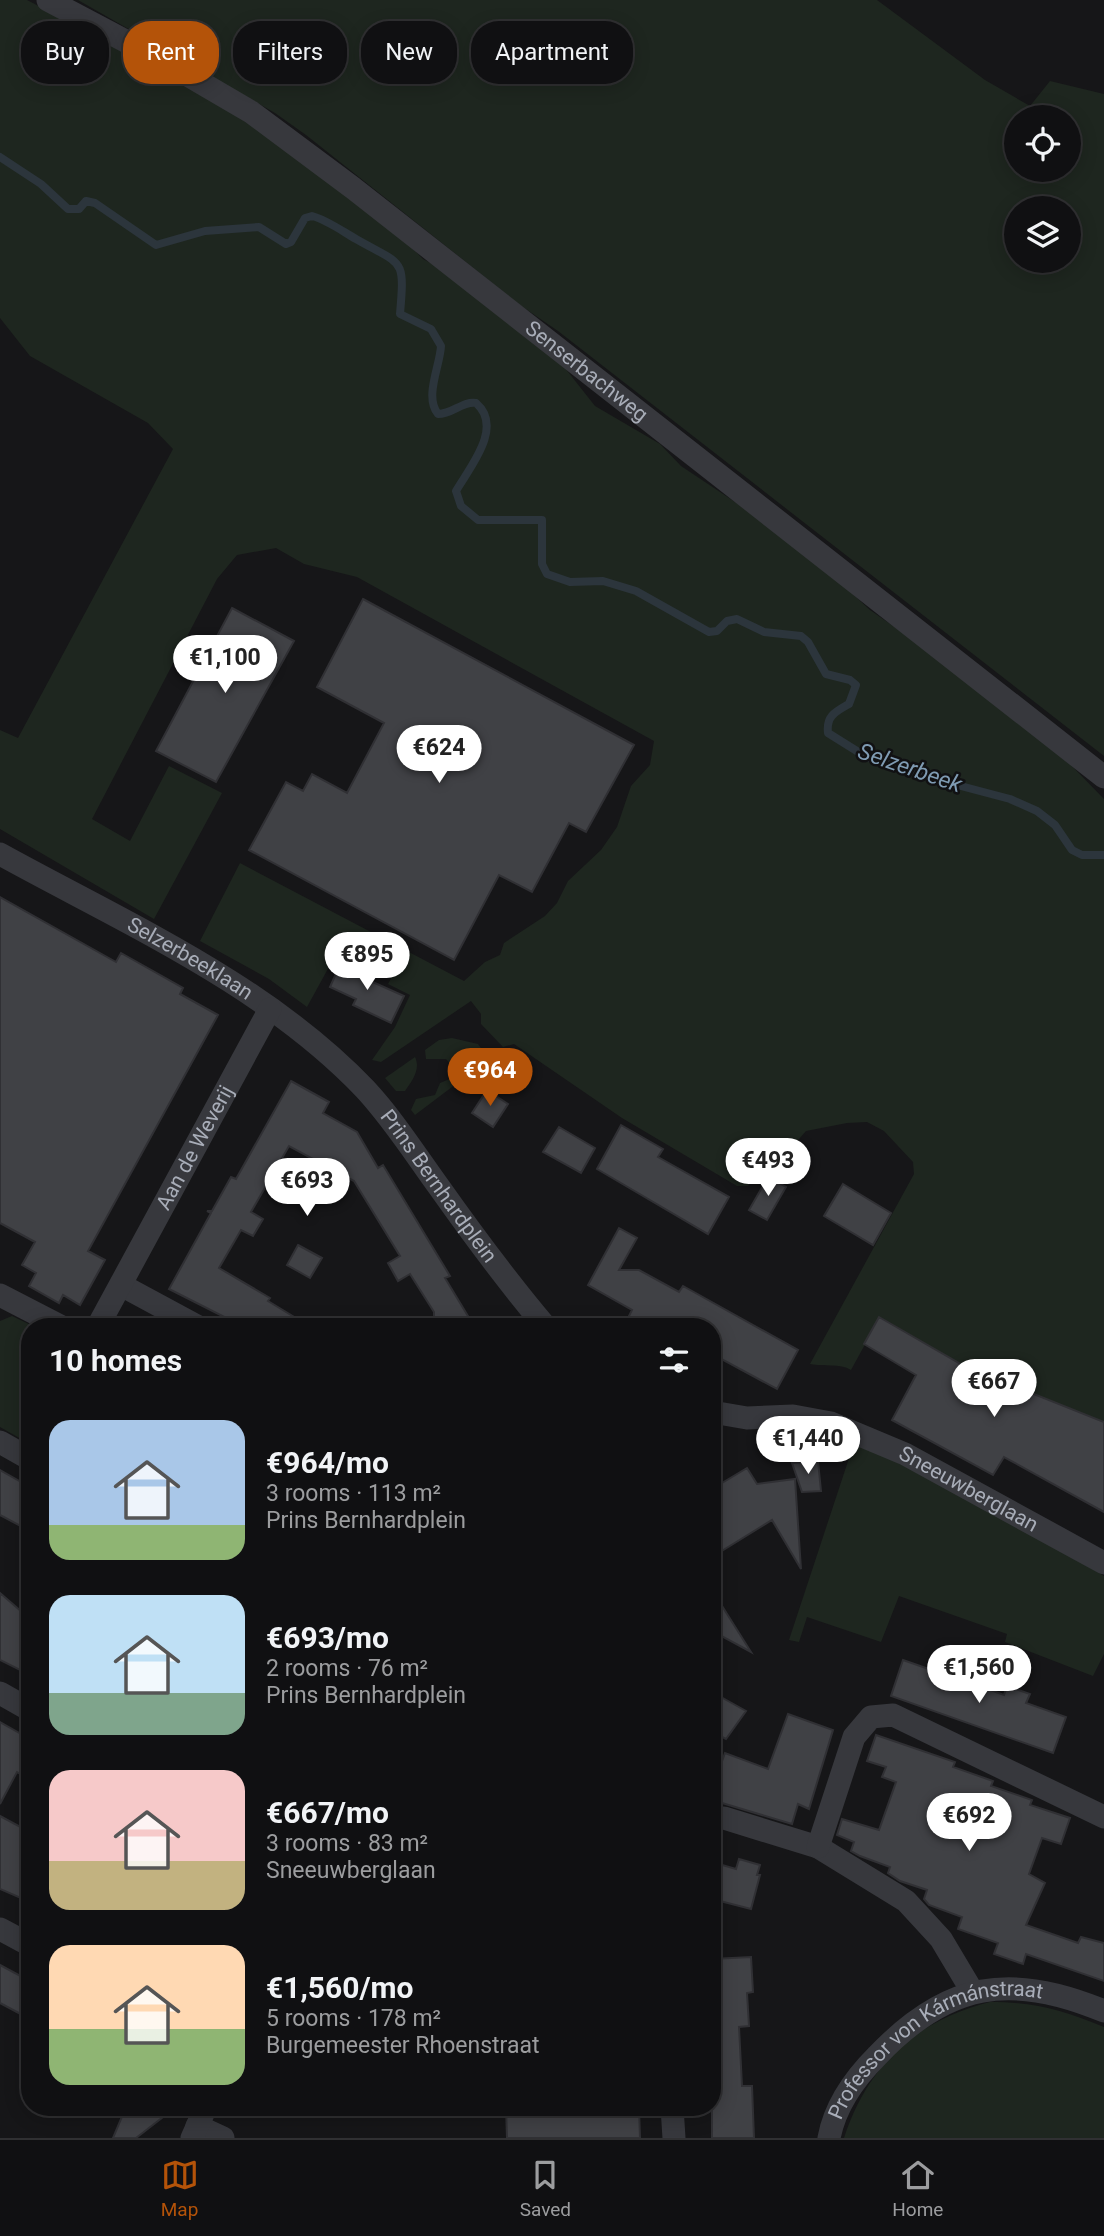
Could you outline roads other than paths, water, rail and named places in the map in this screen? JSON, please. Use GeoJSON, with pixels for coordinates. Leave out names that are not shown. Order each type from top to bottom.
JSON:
{"type":"FeatureCollection","features":[{"type":"Feature","properties":{"kind":"street","name":"Senserbachweg"},"geometry":{"type":"LineString","coordinates":[[48,0],[169,64],[251,112],[353,188],[1104,777]]}},
{"type":"Feature","properties":{"kind":"street","name":"Selzerbeeklaan"},"geometry":{"type":"LineString","coordinates":[[0,854],[235,984],[305,1033],[364,1088]]}},
{"type":"Feature","properties":{"kind":"street","name":"Aan de Weverij"},"geometry":{"type":"LineString","coordinates":[[102,1318],[270,1009]]}},
{"type":"Feature","properties":{"kind":"street","name":"Prins Bernhardplein"},"geometry":{"type":"LineString","coordinates":[[364,1088],[387,1114],[511,1286],[538,1318]]}},
{"type":"Feature","properties":{"kind":"street"},"geometry":{"type":"LineString","coordinates":[[121,1285],[182,1318]]}},
{"type":"Feature","properties":{"kind":"street","name":"Prins Bernhardplein"},"geometry":{"type":"LineString","coordinates":[[511,1286],[519,1318]]}},
{"type":"Feature","properties":{"kind":"street"},"geometry":{"type":"LineString","coordinates":[[0,1295],[45,1318]]}},
{"type":"Feature","properties":{"kind":"street","name":"Sneeuwberglaan"},"geometry":{"type":"LineString","coordinates":[[721,1414],[747,1418],[793,1416],[831,1423],[905,1454],[1104,1563]]}},
{"type":"Feature","properties":{"kind":"street","name":"Sneeuwberglaan"},"geometry":{"type":"LineString","coordinates":[[721,1425],[747,1418]]}},
{"type":"Feature","properties":{"kind":"street"},"geometry":{"type":"LineString","coordinates":[[0,1442],[21,1454]]}},
{"type":"Feature","properties":{"kind":"street"},"geometry":{"type":"LineString","coordinates":[[0,1693],[21,1705]]}},
{"type":"Feature","properties":{"kind":"street"},"geometry":{"type":"LineString","coordinates":[[818,1847],[854,1737],[871,1717],[893,1715],[1104,1817]]}},
{"type":"Feature","properties":{"kind":"street"},"geometry":{"type":"LineString","coordinates":[[721,1818],[818,1847],[906,1901],[941,1939],[972,1991]]}},
{"type":"Feature","properties":{"kind":"street"},"geometry":{"type":"LineString","coordinates":[[0,1929],[21,1940]]}},
{"type":"Feature","properties":{"kind":"street","name":"Professor von Kármánstraat"},"geometry":{"type":"LineString","coordinates":[[829,2138],[833,2118],[859,2075],[897,2034],[948,1999],[972,1991],[1012,1988],[1055,1993],[1104,2011]]}},
{"type":"Feature","properties":{"kind":"street"},"geometry":{"type":"LineString","coordinates":[[673,2116],[674,2138]]}},
{"type":"Feature","properties":{"kind":"street"},"geometry":{"type":"LineString","coordinates":[[198,2124],[223,2138]]}},
{"type":"Feature","properties":{"kind":"waterway","name":"Selzerbeek"},"geometry":{"type":"LineString","coordinates":[[0,157],[41,184],[68,209],[79,209],[86,201],[95,203],[156,245],[205,231],[259,227],[286,244],[291,242],[305,218],[312,216],[392,259],[401,272],[400,314],[431,329],[441,346],[432,399],[438,414],[471,403],[476,403],[484,413],[487,424],[482,447],[456,491],[461,506],[478,520],[542,520],[542,564],[547,574],[570,582],[603,581],[636,591],[709,632],[717,631],[727,621],[737,619],[764,632],[801,636],[808,642],[826,674],[850,680],[856,685],[849,704],[830,718],[828,733],[868,758],[887,760],[938,780],[1010,799],[1037,811],[1055,825],[1072,850],[1082,855],[1104,855]]}}]}
